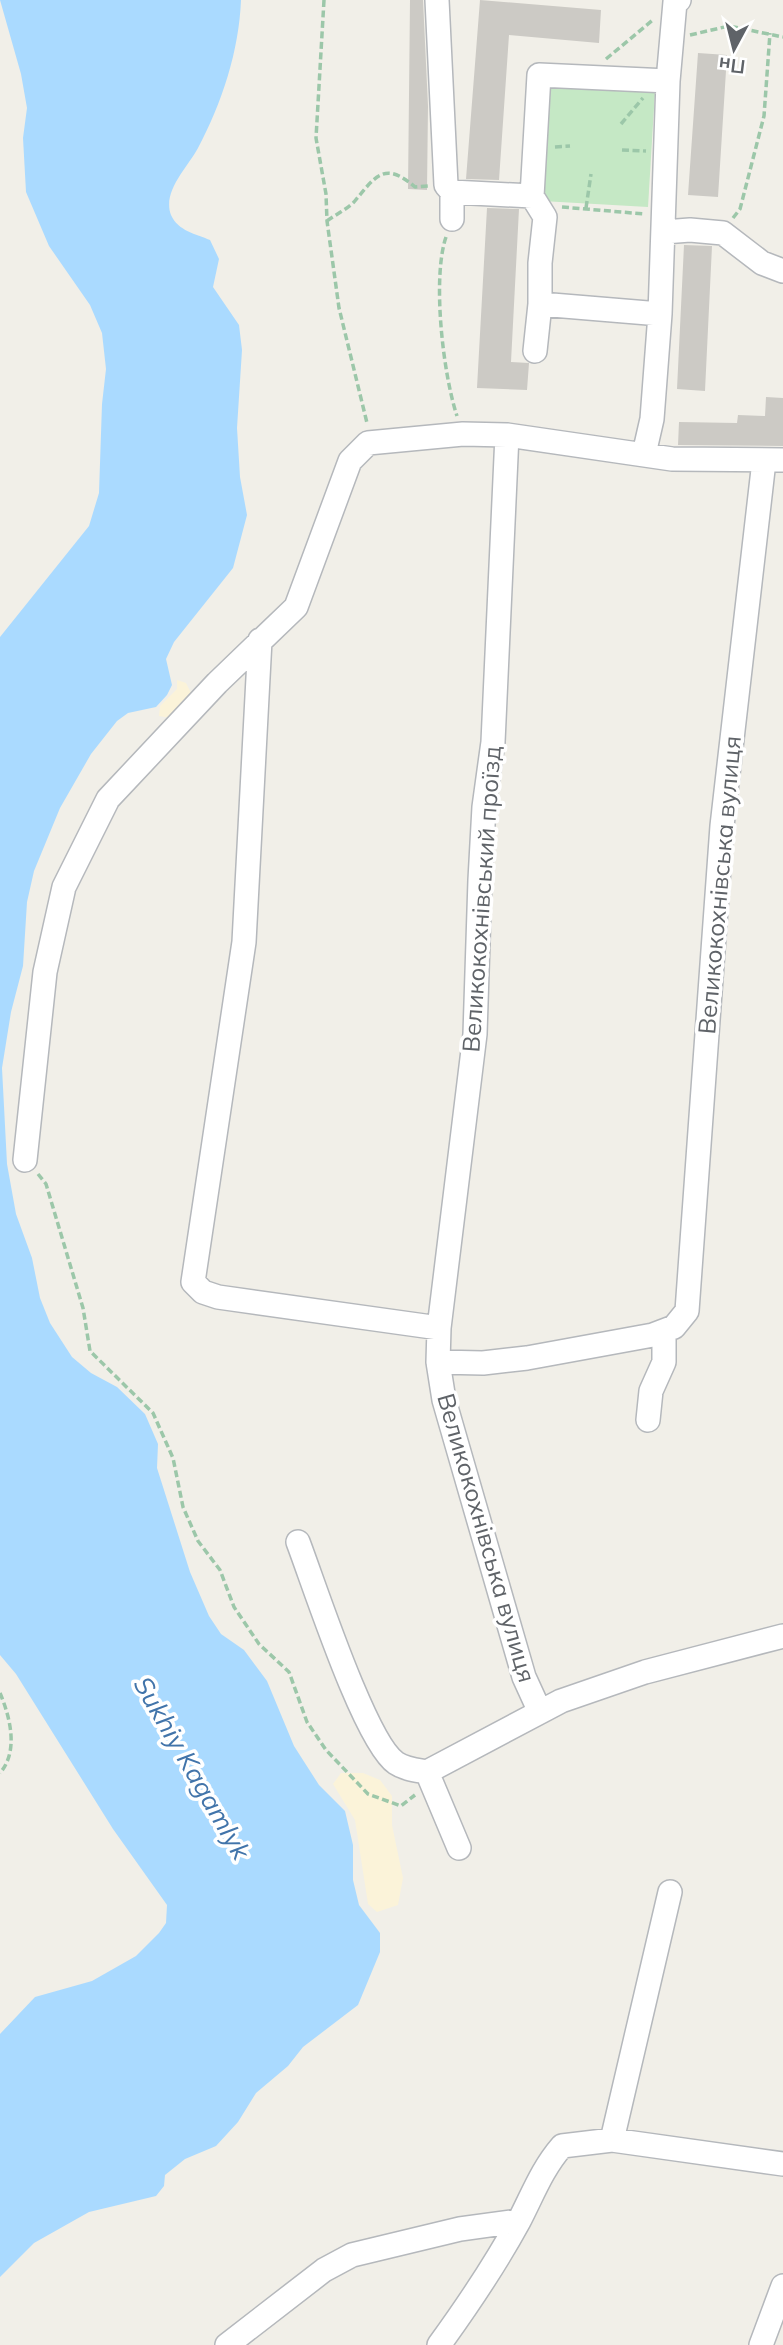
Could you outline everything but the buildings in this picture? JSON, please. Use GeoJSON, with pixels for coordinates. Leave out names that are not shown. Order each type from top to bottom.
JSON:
{"type":"FeatureCollection","features":[{"type":"Feature","properties":{"kind":"street"},"geometry":{"type":"LineString","coordinates":[[437,0],[452,219]]}},
{"type":"Feature","properties":{"kind":"street"},"geometry":{"type":"LineString","coordinates":[[644,454],[652,419],[660,314],[668,81],[677,1]]}},
{"type":"Feature","properties":{"kind":"street"},"geometry":{"type":"LineString","coordinates":[[535,351],[545,217],[536,201],[539,75],[668,81]]}},
{"type":"Feature","properties":{"kind":"street"},"geometry":{"type":"LineString","coordinates":[[449,189],[536,201]]}},
{"type":"Feature","properties":{"kind":"street"},"geometry":{"type":"LineString","coordinates":[[664,224],[723,233],[762,262],[783,271]]}},
{"type":"Feature","properties":{"kind":"street"},"geometry":{"type":"LineString","coordinates":[[540,304],[660,314]]}},
{"type":"Feature","properties":{"kind":"street"},"geometry":{"type":"LineString","coordinates":[[25,1160],[46,972],[64,887],[108,799],[260,640],[296,607],[350,461],[368,443],[463,434],[507,435],[672,459],[774,460]]}},
{"type":"Feature","properties":{"kind":"street","name":"Великокохнівський проїзд"},"geometry":{"type":"LineString","coordinates":[[438,1362],[439,1328],[475,1034],[480,880],[484,807],[493,742],[507,435]]}},
{"type":"Feature","properties":{"kind":"street","name":"Великокохнівська вулиця"},"geometry":{"type":"LineString","coordinates":[[664,1331],[674,1327],[687,1311],[722,826],[774,460]]}},
{"type":"Feature","properties":{"kind":"street"},"geometry":{"type":"LineString","coordinates":[[260,640],[244,942],[193,1282],[203,1292],[218,1297],[439,1328]]}},
{"type":"Feature","properties":{"kind":"street"},"geometry":{"type":"LineString","coordinates":[[438,1362],[483,1363],[527,1358],[664,1331],[664,1362],[651,1391],[648,1420]]}},
{"type":"Feature","properties":{"kind":"street","name":"Великокохнівська вулиця"},"geometry":{"type":"LineString","coordinates":[[438,1362],[444,1400],[520,1664],[540,1712]]}},
{"type":"Feature","properties":{"kind":"street"},"geometry":{"type":"LineString","coordinates":[[298,1542],[356,1696],[383,1750],[395,1763],[429,1778],[459,1848]]}},
{"type":"Feature","properties":{"kind":"street","name":"Великокохнівська вулиця"},"geometry":{"type":"LineString","coordinates":[[429,1778],[561,1701],[635,1676],[783,1636]]}},
{"type":"Feature","properties":{"kind":"street"},"geometry":{"type":"LineString","coordinates":[[612,2140],[670,1892]]}},
{"type":"Feature","properties":{"kind":"street"},"geometry":{"type":"LineString","coordinates":[[439,2345],[481,2287],[519,2221],[546,2164],[562,2146],[612,2140],[783,2164]]}},
{"type":"Feature","properties":{"kind":"street"},"geometry":{"type":"LineString","coordinates":[[227,2345],[324,2270],[352,2255],[460,2229],[519,2221]]}},
{"type":"Feature","properties":{"kind":"street"},"geometry":{"type":"LineString","coordinates":[[761,2345],[783,2286]]}},
{"type":"Feature","properties":{"kind":"path"},"geometry":{"type":"LineString","coordinates":[[324,0],[325,30],[316,138],[326,194],[339,308],[367,418],[368,443]]}},
{"type":"Feature","properties":{"kind":"path"},"geometry":{"type":"LineString","coordinates":[[586,76],[677,1]]}},
{"type":"Feature","properties":{"kind":"path"},"geometry":{"type":"LineString","coordinates":[[672,49],[690,35],[729,26],[783,37]]}},
{"type":"Feature","properties":{"kind":"path"},"geometry":{"type":"LineString","coordinates":[[723,233],[740,209],[755,159],[764,116],[769,33]]}},
{"type":"Feature","properties":{"kind":"path"},"geometry":{"type":"LineString","coordinates":[[327,221],[353,203],[362,189],[378,175],[390,172],[402,176],[415,187],[449,189]]}},
{"type":"Feature","properties":{"kind":"path"},"geometry":{"type":"LineString","coordinates":[[586,208],[591,174]]}},
{"type":"Feature","properties":{"kind":"path"},"geometry":{"type":"LineString","coordinates":[[536,201],[664,224]]}},
{"type":"Feature","properties":{"kind":"path"},"geometry":{"type":"LineString","coordinates":[[452,219],[443,245],[443,362],[463,434]]}},
{"type":"Feature","properties":{"kind":"path"},"geometry":{"type":"LineString","coordinates":[[25,1160],[46,1184],[83,1308],[90,1350],[153,1413],[173,1458],[183,1507],[198,1541],[220,1570],[234,1607],[259,1644],[289,1672],[307,1722],[326,1750],[368,1794],[401,1806],[429,1778]]}},
{"type":"Feature","properties":{"kind":"path"},"geometry":{"type":"LineString","coordinates":[[0,1693],[9,1714],[11,1753],[0,1773]]}},
{"type":"Feature","properties":{"kind":"green space"},"geometry":{"type":"Polygon","coordinates":[[[549,85],[655,91],[648,207],[542,201],[549,85]]]}},
{"type":"Feature","properties":{"kind":"sand"},"geometry":{"type":"Polygon","coordinates":[[[177,680],[186,683],[193,697],[171,718],[159,716],[160,706],[177,689],[177,680]]]}},
{"type":"Feature","properties":{"kind":"sand"},"geometry":{"type":"Polygon","coordinates":[[[341,1773],[363,1773],[380,1780],[392,1796],[392,1825],[403,1878],[398,1905],[377,1912],[368,1904],[355,1820],[333,1784],[341,1773]]]}},
{"type":"Feature","properties":{"kind":"water","name":"Sukhiy Kagamlyk"},"geometry":{"type":"Polygon","coordinates":[[[0,0],[241,0],[237,38],[222,95],[198,148],[173,188],[169,206],[178,225],[210,240],[219,259],[213,287],[239,325],[242,350],[237,428],[240,477],[247,515],[233,568],[174,642],[166,659],[172,685],[167,695],[156,707],[128,713],[117,721],[91,754],[60,808],[34,871],[27,902],[23,966],[11,1012],[2,1068],[7,1164],[16,1214],[32,1258],[40,1298],[50,1323],[72,1357],[91,1373],[117,1387],[145,1414],[158,1444],[157,1468],[190,1572],[209,1616],[221,1634],[244,1650],[267,1681],[294,1746],[319,1785],[345,1811],[353,1845],[353,1880],[359,1905],[380,1933],[380,1952],[358,2005],[303,2047],[288,2066],[256,2093],[238,2122],[216,2146],[185,2159],[165,2175],[164,2186],[156,2196],[89,2212],[34,2243],[0,2277],[0,2034],[35,1997],[92,1981],[136,1956],[166,1923],[167,1905],[113,1829],[16,1674],[0,1655],[0,637],[89,526],[99,493],[106,369],[102,333],[90,305],[49,246],[26,192],[23,138],[27,108],[21,74],[0,0]]]}}]}
